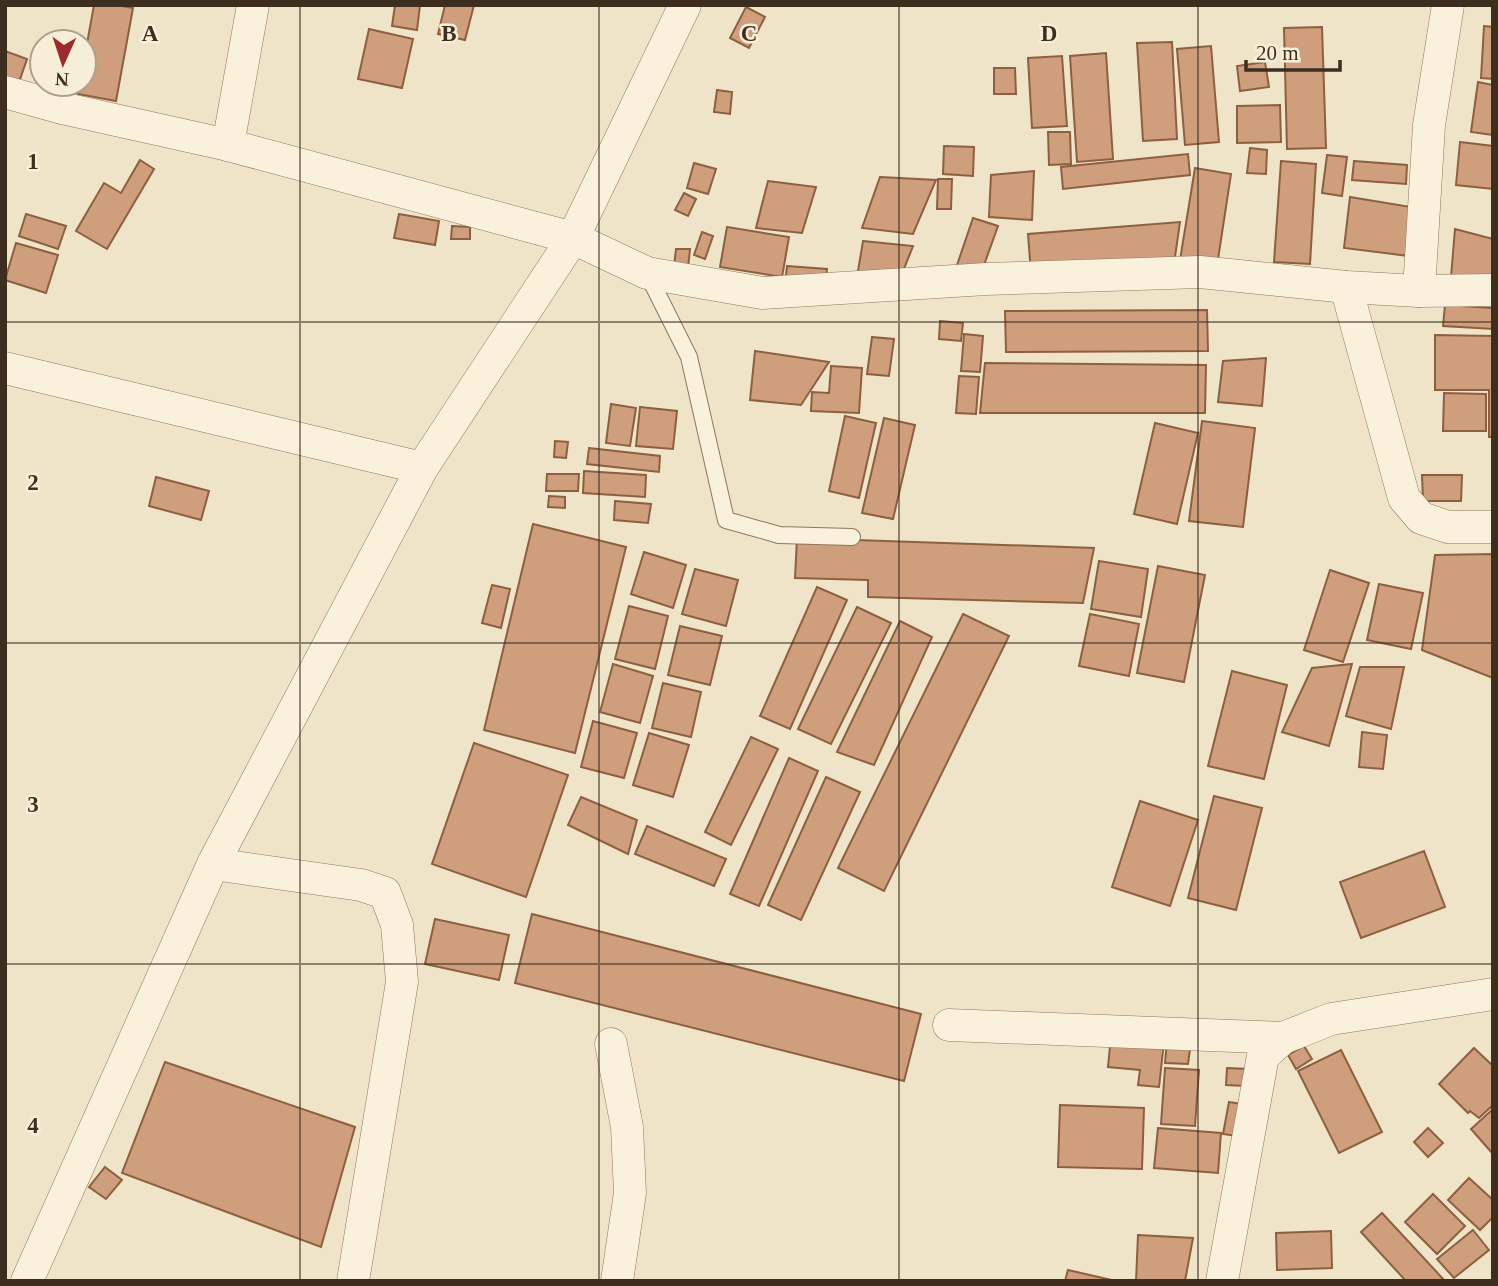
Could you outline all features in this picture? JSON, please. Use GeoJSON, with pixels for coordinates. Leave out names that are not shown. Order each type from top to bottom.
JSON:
{"type":"FeatureCollection","features":[{"type":"Feature","properties":{"kind":"street"},"geometry":{"type":"LineString","coordinates":[[228,145],[253,5]]}},
{"type":"Feature","properties":{"kind":"street"},"geometry":{"type":"LineString","coordinates":[[27,1281],[213,864],[422,468],[573,238],[685,5]]}},
{"type":"Feature","properties":{"kind":"street"},"geometry":{"type":"LineString","coordinates":[[1419,291],[1429,125],[1448,5]]}},
{"type":"Feature","properties":{"kind":"street"},"geometry":{"type":"LineString","coordinates":[[5,92],[66,109],[228,145],[573,238],[647,273],[762,293],[986,279],[1200,272],[1346,287],[1419,291],[1493,290]]}},
{"type":"Feature","properties":{"kind":"street"},"geometry":{"type":"LineString","coordinates":[[1346,287],[1404,498],[1421,517],[1448,527],[1493,527]]}},
{"type":"Feature","properties":{"kind":"street"},"geometry":{"type":"LineString","coordinates":[[5,368],[422,468]]}},
{"type":"Feature","properties":{"kind":"street"},"geometry":{"type":"LineString","coordinates":[[213,864],[361,885],[385,894],[397,925],[402,982],[353,1281]]}},
{"type":"Feature","properties":{"kind":"street"},"geometry":{"type":"LineString","coordinates":[[1222,1281],[1263,1056],[1283,1038],[1331,1019],[1493,994]]}},
{"type":"Feature","properties":{"kind":"street"},"geometry":{"type":"LineString","coordinates":[[949,1025],[1283,1038]]}},
{"type":"Feature","properties":{"kind":"street"},"geometry":{"type":"LineString","coordinates":[[611,1044],[627,1127],[630,1193],[617,1281]]}},
{"type":"Feature","properties":{"kind":"lane"},"geometry":{"type":"LineString","coordinates":[[647,273],[689,357],[726,520],[779,534],[852,537]]}},
{"type":"Feature","properties":{"kind":"building"},"geometry":{"type":"Polygon","coordinates":[[[94,5],[133,8],[116,101],[98,98],[98,28],[90,28],[94,5]]]}},
{"type":"Feature","properties":{"kind":"building"},"geometry":{"type":"Polygon","coordinates":[[[395,5],[420,5],[417,30],[392,26],[395,5]]]}},
{"type":"Feature","properties":{"kind":"building"},"geometry":{"type":"Polygon","coordinates":[[[445,5],[474,5],[465,40],[438,34],[445,5]]]}},
{"type":"Feature","properties":{"kind":"building"},"geometry":{"type":"Polygon","coordinates":[[[746,7],[765,17],[749,48],[730,38],[746,7]]]}},
{"type":"Feature","properties":{"kind":"building"},"geometry":{"type":"Polygon","coordinates":[[[1484,26],[1493,27],[1493,79],[1481,78],[1484,26]]]}},
{"type":"Feature","properties":{"kind":"building"},"geometry":{"type":"Polygon","coordinates":[[[1322,27],[1326,148],[1287,149],[1284,28],[1322,27]]]}},
{"type":"Feature","properties":{"kind":"building"},"geometry":{"type":"Polygon","coordinates":[[[369,29],[413,39],[402,88],[358,79],[369,29]]]}},
{"type":"Feature","properties":{"kind":"building"},"geometry":{"type":"Polygon","coordinates":[[[1172,42],[1177,139],[1143,141],[1137,43],[1172,42]]]}},
{"type":"Feature","properties":{"kind":"building"},"geometry":{"type":"Polygon","coordinates":[[[1211,46],[1219,142],[1185,145],[1177,49],[1211,46]]]}},
{"type":"Feature","properties":{"kind":"building"},"geometry":{"type":"Polygon","coordinates":[[[5,51],[27,59],[17,88],[5,83],[5,51]]]}},
{"type":"Feature","properties":{"kind":"building"},"geometry":{"type":"Polygon","coordinates":[[[1106,53],[1113,159],[1077,162],[1070,56],[1106,53]]]}},
{"type":"Feature","properties":{"kind":"building"},"geometry":{"type":"Polygon","coordinates":[[[1062,56],[1067,126],[1032,128],[1028,58],[1062,56]]]}},
{"type":"Feature","properties":{"kind":"building"},"geometry":{"type":"Polygon","coordinates":[[[1265,62],[1269,87],[1240,91],[1237,66],[1265,62]]]}},
{"type":"Feature","properties":{"kind":"building"},"geometry":{"type":"Polygon","coordinates":[[[994,68],[1015,68],[1016,94],[994,94],[994,68]]]}},
{"type":"Feature","properties":{"kind":"building"},"geometry":{"type":"Polygon","coordinates":[[[1478,82],[1493,85],[1493,135],[1471,132],[1478,82]]]}},
{"type":"Feature","properties":{"kind":"building"},"geometry":{"type":"Polygon","coordinates":[[[717,90],[732,92],[730,114],[714,112],[717,90]]]}},
{"type":"Feature","properties":{"kind":"building"},"geometry":{"type":"Polygon","coordinates":[[[1280,105],[1281,142],[1237,143],[1237,106],[1280,105]]]}},
{"type":"Feature","properties":{"kind":"building"},"geometry":{"type":"Polygon","coordinates":[[[1048,132],[1070,132],[1071,164],[1049,165],[1048,132]]]}},
{"type":"Feature","properties":{"kind":"building"},"geometry":{"type":"Polygon","coordinates":[[[1460,142],[1493,146],[1493,189],[1456,185],[1460,142]]]}},
{"type":"Feature","properties":{"kind":"building"},"geometry":{"type":"Polygon","coordinates":[[[944,146],[974,147],[973,176],[943,174],[944,146]]]}},
{"type":"Feature","properties":{"kind":"building"},"geometry":{"type":"Polygon","coordinates":[[[1250,148],[1267,150],[1266,174],[1247,173],[1250,148]]]}},
{"type":"Feature","properties":{"kind":"building"},"geometry":{"type":"Polygon","coordinates":[[[1188,154],[1190,175],[1063,189],[1061,167],[1188,154]]]}},
{"type":"Feature","properties":{"kind":"building"},"geometry":{"type":"Polygon","coordinates":[[[1327,155],[1347,157],[1342,196],[1322,193],[1327,155]]]}},
{"type":"Feature","properties":{"kind":"building"},"geometry":{"type":"Polygon","coordinates":[[[140,160],[154,169],[107,249],[76,231],[104,183],[121,193],[140,160]]]}},
{"type":"Feature","properties":{"kind":"building"},"geometry":{"type":"Polygon","coordinates":[[[1281,161],[1316,164],[1310,264],[1274,262],[1281,161]]]}},
{"type":"Feature","properties":{"kind":"building"},"geometry":{"type":"Polygon","coordinates":[[[1354,161],[1407,165],[1406,184],[1352,180],[1354,161]]]}},
{"type":"Feature","properties":{"kind":"building"},"geometry":{"type":"Polygon","coordinates":[[[694,163],[716,169],[708,194],[687,188],[694,163]]]}},
{"type":"Feature","properties":{"kind":"building"},"geometry":{"type":"Polygon","coordinates":[[[1195,168],[1231,174],[1217,266],[1180,260],[1195,168]]]}},
{"type":"Feature","properties":{"kind":"building"},"geometry":{"type":"Polygon","coordinates":[[[1034,171],[1032,220],[989,217],[991,175],[1034,171]]]}},
{"type":"Feature","properties":{"kind":"building"},"geometry":{"type":"Polygon","coordinates":[[[880,177],[936,180],[913,234],[862,228],[880,177]]]}},
{"type":"Feature","properties":{"kind":"building"},"geometry":{"type":"Polygon","coordinates":[[[938,179],[952,179],[951,209],[937,209],[938,179]]]}},
{"type":"Feature","properties":{"kind":"building"},"geometry":{"type":"Polygon","coordinates":[[[768,181],[816,187],[802,233],[756,228],[768,181]]]}},
{"type":"Feature","properties":{"kind":"building"},"geometry":{"type":"Polygon","coordinates":[[[684,193],[696,199],[688,216],[675,210],[684,193]]]}},
{"type":"Feature","properties":{"kind":"building"},"geometry":{"type":"Polygon","coordinates":[[[1350,197],[1411,207],[1409,256],[1344,248],[1350,197]]]}},
{"type":"Feature","properties":{"kind":"building"},"geometry":{"type":"Polygon","coordinates":[[[26,214],[66,226],[58,249],[19,236],[26,214]]]}},
{"type":"Feature","properties":{"kind":"building"},"geometry":{"type":"Polygon","coordinates":[[[399,214],[439,221],[435,245],[394,238],[399,214]]]}},
{"type":"Feature","properties":{"kind":"building"},"geometry":{"type":"Polygon","coordinates":[[[973,218],[998,226],[979,279],[955,271],[973,218]]]}},
{"type":"Feature","properties":{"kind":"building"},"geometry":{"type":"Polygon","coordinates":[[[1180,222],[1174,264],[1031,273],[1028,234],[1180,222]]]}},
{"type":"Feature","properties":{"kind":"building"},"geometry":{"type":"Polygon","coordinates":[[[452,226],[470,227],[470,239],[451,239],[452,226]]]}},
{"type":"Feature","properties":{"kind":"building"},"geometry":{"type":"Polygon","coordinates":[[[727,227],[789,237],[782,277],[720,267],[727,227]]]}},
{"type":"Feature","properties":{"kind":"building"},"geometry":{"type":"Polygon","coordinates":[[[1455,229],[1493,239],[1493,280],[1451,277],[1455,229]]]}},
{"type":"Feature","properties":{"kind":"building"},"geometry":{"type":"Polygon","coordinates":[[[702,232],[713,236],[705,259],[694,255],[702,232]]]}},
{"type":"Feature","properties":{"kind":"building"},"geometry":{"type":"Polygon","coordinates":[[[863,241],[913,246],[900,279],[857,277],[863,241]]]}},
{"type":"Feature","properties":{"kind":"building"},"geometry":{"type":"Polygon","coordinates":[[[16,243],[58,255],[46,293],[5,280],[16,243]]]}},
{"type":"Feature","properties":{"kind":"building"},"geometry":{"type":"Polygon","coordinates":[[[676,249],[690,249],[688,268],[674,267],[676,249]]]}},
{"type":"Feature","properties":{"kind":"building"},"geometry":{"type":"Polygon","coordinates":[[[787,266],[827,269],[825,288],[785,285],[787,266]]]}},
{"type":"Feature","properties":{"kind":"building"},"geometry":{"type":"Polygon","coordinates":[[[1445,305],[1493,308],[1493,329],[1443,326],[1445,305]]]}},
{"type":"Feature","properties":{"kind":"building"},"geometry":{"type":"Polygon","coordinates":[[[1207,310],[1208,351],[1006,352],[1005,311],[1207,310]]]}},
{"type":"Feature","properties":{"kind":"building"},"geometry":{"type":"Polygon","coordinates":[[[940,321],[963,323],[961,341],[939,339],[940,321]]]}},
{"type":"Feature","properties":{"kind":"building"},"geometry":{"type":"Polygon","coordinates":[[[964,334],[983,336],[980,372],[961,371],[964,334]]]}},
{"type":"Feature","properties":{"kind":"building"},"geometry":{"type":"Polygon","coordinates":[[[1435,335],[1493,336],[1493,437],[1489,437],[1489,390],[1435,390],[1435,335]]]}},
{"type":"Feature","properties":{"kind":"building"},"geometry":{"type":"Polygon","coordinates":[[[872,337],[894,339],[889,376],[867,374],[872,337]]]}},
{"type":"Feature","properties":{"kind":"building"},"geometry":{"type":"Polygon","coordinates":[[[755,351],[829,362],[801,405],[750,400],[755,351]]]}},
{"type":"Feature","properties":{"kind":"building"},"geometry":{"type":"Polygon","coordinates":[[[1266,358],[1262,406],[1218,402],[1223,361],[1266,358]]]}},
{"type":"Feature","properties":{"kind":"building"},"geometry":{"type":"Polygon","coordinates":[[[985,363],[1206,365],[1205,413],[980,413],[985,363]]]}},
{"type":"Feature","properties":{"kind":"building"},"geometry":{"type":"Polygon","coordinates":[[[831,366],[862,368],[859,413],[811,411],[812,392],[829,393],[831,366]]]}},
{"type":"Feature","properties":{"kind":"building"},"geometry":{"type":"Polygon","coordinates":[[[959,376],[979,377],[976,414],[956,413],[959,376]]]}},
{"type":"Feature","properties":{"kind":"building"},"geometry":{"type":"Polygon","coordinates":[[[1444,393],[1486,394],[1486,431],[1443,431],[1444,393]]]}},
{"type":"Feature","properties":{"kind":"building"},"geometry":{"type":"Polygon","coordinates":[[[611,404],[636,408],[630,446],[606,443],[611,404]]]}},
{"type":"Feature","properties":{"kind":"building"},"geometry":{"type":"Polygon","coordinates":[[[640,407],[677,411],[673,449],[636,446],[640,407]]]}},
{"type":"Feature","properties":{"kind":"building"},"geometry":{"type":"Polygon","coordinates":[[[845,416],[876,423],[859,498],[829,491],[845,416]]]}},
{"type":"Feature","properties":{"kind":"building"},"geometry":{"type":"Polygon","coordinates":[[[884,418],[915,425],[893,519],[862,513],[884,418]]]}},
{"type":"Feature","properties":{"kind":"building"},"geometry":{"type":"Polygon","coordinates":[[[1202,421],[1255,428],[1243,527],[1189,521],[1202,421]]]}},
{"type":"Feature","properties":{"kind":"building"},"geometry":{"type":"Polygon","coordinates":[[[1155,423],[1198,433],[1177,524],[1134,514],[1155,423]]]}},
{"type":"Feature","properties":{"kind":"building"},"geometry":{"type":"Polygon","coordinates":[[[555,441],[568,442],[566,458],[554,457],[555,441]]]}},
{"type":"Feature","properties":{"kind":"building"},"geometry":{"type":"Polygon","coordinates":[[[589,448],[660,456],[659,472],[587,464],[589,448]]]}},
{"type":"Feature","properties":{"kind":"building"},"geometry":{"type":"Polygon","coordinates":[[[584,471],[646,475],[645,497],[583,493],[584,471]]]}},
{"type":"Feature","properties":{"kind":"building"},"geometry":{"type":"Polygon","coordinates":[[[547,474],[579,474],[578,491],[546,491],[547,474]]]}},
{"type":"Feature","properties":{"kind":"building"},"geometry":{"type":"Polygon","coordinates":[[[1422,475],[1462,475],[1461,501],[1423,501],[1422,475]]]}},
{"type":"Feature","properties":{"kind":"building"},"geometry":{"type":"Polygon","coordinates":[[[156,477],[209,491],[201,520],[149,506],[156,477]]]}},
{"type":"Feature","properties":{"kind":"building"},"geometry":{"type":"Polygon","coordinates":[[[549,496],[565,497],[565,508],[548,507],[549,496]]]}},
{"type":"Feature","properties":{"kind":"building"},"geometry":{"type":"Polygon","coordinates":[[[615,501],[651,504],[648,523],[614,520],[615,501]]]}},
{"type":"Feature","properties":{"kind":"building"},"geometry":{"type":"Polygon","coordinates":[[[533,524],[626,547],[575,753],[484,730],[533,524]]]}},
{"type":"Feature","properties":{"kind":"building"},"geometry":{"type":"Polygon","coordinates":[[[797,538],[1094,548],[1083,603],[868,597],[868,580],[795,578],[797,538]]]}},
{"type":"Feature","properties":{"kind":"building"},"geometry":{"type":"Polygon","coordinates":[[[644,552],[686,565],[673,608],[631,594],[644,552]]]}},
{"type":"Feature","properties":{"kind":"building"},"geometry":{"type":"Polygon","coordinates":[[[1493,554],[1493,678],[1422,650],[1435,555],[1493,554]]]}},
{"type":"Feature","properties":{"kind":"building"},"geometry":{"type":"Polygon","coordinates":[[[1099,561],[1148,569],[1141,617],[1091,609],[1099,561]]]}},
{"type":"Feature","properties":{"kind":"building"},"geometry":{"type":"Polygon","coordinates":[[[1158,566],[1205,575],[1184,682],[1137,673],[1158,566]]]}},
{"type":"Feature","properties":{"kind":"building"},"geometry":{"type":"Polygon","coordinates":[[[695,569],[738,580],[726,626],[682,614],[695,569]]]}},
{"type":"Feature","properties":{"kind":"building"},"geometry":{"type":"Polygon","coordinates":[[[1330,570],[1369,583],[1343,662],[1304,650],[1330,570]]]}},
{"type":"Feature","properties":{"kind":"building"},"geometry":{"type":"Polygon","coordinates":[[[1379,584],[1423,593],[1411,649],[1367,640],[1379,584]]]}},
{"type":"Feature","properties":{"kind":"building"},"geometry":{"type":"Polygon","coordinates":[[[492,585],[510,589],[501,628],[482,623],[492,585]]]}},
{"type":"Feature","properties":{"kind":"building"},"geometry":{"type":"Polygon","coordinates":[[[817,587],[847,600],[790,729],[760,716],[817,587]]]}},
{"type":"Feature","properties":{"kind":"building"},"geometry":{"type":"Polygon","coordinates":[[[629,606],[668,616],[655,669],[615,659],[629,606]]]}},
{"type":"Feature","properties":{"kind":"building"},"geometry":{"type":"Polygon","coordinates":[[[857,607],[891,623],[831,744],[798,729],[857,607]]]}},
{"type":"Feature","properties":{"kind":"building"},"geometry":{"type":"Polygon","coordinates":[[[963,614],[1009,636],[884,891],[838,868],[963,614]]]}},
{"type":"Feature","properties":{"kind":"building"},"geometry":{"type":"Polygon","coordinates":[[[1090,614],[1139,624],[1129,676],[1079,666],[1090,614]]]}},
{"type":"Feature","properties":{"kind":"building"},"geometry":{"type":"Polygon","coordinates":[[[900,621],[932,637],[874,765],[837,752],[900,621]]]}},
{"type":"Feature","properties":{"kind":"building"},"geometry":{"type":"Polygon","coordinates":[[[680,626],[722,636],[710,685],[668,675],[680,626]]]}},
{"type":"Feature","properties":{"kind":"building"},"geometry":{"type":"Polygon","coordinates":[[[613,664],[653,676],[640,723],[600,712],[613,664]]]}},
{"type":"Feature","properties":{"kind":"building"},"geometry":{"type":"Polygon","coordinates":[[[1352,664],[1329,746],[1282,732],[1312,668],[1352,664]]]}},
{"type":"Feature","properties":{"kind":"building"},"geometry":{"type":"Polygon","coordinates":[[[1360,667],[1404,667],[1391,729],[1346,716],[1360,667]]]}},
{"type":"Feature","properties":{"kind":"building"},"geometry":{"type":"Polygon","coordinates":[[[1232,671],[1287,685],[1264,779],[1208,766],[1232,671]]]}},
{"type":"Feature","properties":{"kind":"building"},"geometry":{"type":"Polygon","coordinates":[[[663,683],[701,692],[691,737],[652,728],[663,683]]]}},
{"type":"Feature","properties":{"kind":"building"},"geometry":{"type":"Polygon","coordinates":[[[593,721],[637,733],[624,778],[581,767],[593,721]]]}},
{"type":"Feature","properties":{"kind":"building"},"geometry":{"type":"Polygon","coordinates":[[[1362,732],[1387,735],[1383,769],[1359,767],[1362,732]]]}},
{"type":"Feature","properties":{"kind":"building"},"geometry":{"type":"Polygon","coordinates":[[[649,733],[689,745],[673,797],[633,785],[649,733]]]}},
{"type":"Feature","properties":{"kind":"building"},"geometry":{"type":"Polygon","coordinates":[[[751,737],[778,749],[731,845],[705,832],[751,737]]]}},
{"type":"Feature","properties":{"kind":"building"},"geometry":{"type":"Polygon","coordinates":[[[474,743],[568,775],[526,897],[432,864],[474,743]]]}},
{"type":"Feature","properties":{"kind":"building"},"geometry":{"type":"Polygon","coordinates":[[[789,758],[818,771],[759,906],[730,894],[789,758]]]}},
{"type":"Feature","properties":{"kind":"building"},"geometry":{"type":"Polygon","coordinates":[[[826,777],[860,792],[801,920],[768,905],[826,777]]]}},
{"type":"Feature","properties":{"kind":"building"},"geometry":{"type":"Polygon","coordinates":[[[1214,796],[1262,808],[1236,910],[1188,898],[1214,796]]]}},
{"type":"Feature","properties":{"kind":"building"},"geometry":{"type":"Polygon","coordinates":[[[581,797],[637,820],[628,854],[568,825],[581,797]]]}},
{"type":"Feature","properties":{"kind":"building"},"geometry":{"type":"Polygon","coordinates":[[[1140,801],[1198,820],[1170,906],[1112,887],[1140,801]]]}},
{"type":"Feature","properties":{"kind":"building"},"geometry":{"type":"Polygon","coordinates":[[[647,826],[726,859],[714,886],[635,854],[647,826]]]}},
{"type":"Feature","properties":{"kind":"building"},"geometry":{"type":"Polygon","coordinates":[[[1424,851],[1445,907],[1361,938],[1340,882],[1424,851]]]}},
{"type":"Feature","properties":{"kind":"building"},"geometry":{"type":"Polygon","coordinates":[[[532,914],[921,1014],[904,1081],[515,983],[532,914]]]}},
{"type":"Feature","properties":{"kind":"building"},"geometry":{"type":"Polygon","coordinates":[[[435,919],[509,935],[499,980],[425,964],[435,919]]]}},
{"type":"Feature","properties":{"kind":"building"},"geometry":{"type":"Polygon","coordinates":[[[1111,1036],[1164,1042],[1159,1087],[1138,1085],[1140,1070],[1108,1067],[1111,1036]]]}},
{"type":"Feature","properties":{"kind":"building"},"geometry":{"type":"Polygon","coordinates":[[[1167,1040],[1191,1042],[1188,1064],[1165,1063],[1167,1040]]]}},
{"type":"Feature","properties":{"kind":"building"},"geometry":{"type":"Polygon","coordinates":[[[1304,1046],[1312,1059],[1296,1069],[1288,1055],[1304,1046]]]}},
{"type":"Feature","properties":{"kind":"building"},"geometry":{"type":"Polygon","coordinates":[[[1474,1048],[1493,1066],[1493,1105],[1479,1118],[1470,1111],[1468,1113],[1439,1084],[1474,1048]]]}},
{"type":"Feature","properties":{"kind":"building"},"geometry":{"type":"Polygon","coordinates":[[[1341,1050],[1382,1132],[1339,1153],[1298,1071],[1341,1050]]]}},
{"type":"Feature","properties":{"kind":"building"},"geometry":{"type":"Polygon","coordinates":[[[165,1062],[355,1127],[321,1247],[122,1173],[165,1062]]]}},
{"type":"Feature","properties":{"kind":"building"},"geometry":{"type":"Polygon","coordinates":[[[1165,1068],[1199,1070],[1195,1126],[1161,1124],[1165,1068]]]}},
{"type":"Feature","properties":{"kind":"building"},"geometry":{"type":"Polygon","coordinates":[[[1227,1068],[1248,1069],[1246,1086],[1226,1085],[1227,1068]]]}},
{"type":"Feature","properties":{"kind":"building"},"geometry":{"type":"Polygon","coordinates":[[[1229,1102],[1249,1105],[1244,1137],[1223,1134],[1229,1102]]]}},
{"type":"Feature","properties":{"kind":"building"},"geometry":{"type":"Polygon","coordinates":[[[1060,1105],[1144,1108],[1142,1169],[1058,1167],[1060,1105]]]}},
{"type":"Feature","properties":{"kind":"building"},"geometry":{"type":"Polygon","coordinates":[[[1493,1109],[1493,1154],[1471,1129],[1493,1109]]]}},
{"type":"Feature","properties":{"kind":"building"},"geometry":{"type":"Polygon","coordinates":[[[1158,1128],[1221,1133],[1218,1173],[1154,1168],[1158,1128]]]}},
{"type":"Feature","properties":{"kind":"building"},"geometry":{"type":"Polygon","coordinates":[[[1428,1128],[1443,1143],[1428,1157],[1414,1142],[1428,1128]]]}},
{"type":"Feature","properties":{"kind":"building"},"geometry":{"type":"Polygon","coordinates":[[[105,1167],[122,1180],[106,1199],[89,1187],[105,1167]]]}},
{"type":"Feature","properties":{"kind":"building"},"geometry":{"type":"Polygon","coordinates":[[[1469,1178],[1493,1200],[1493,1217],[1480,1230],[1448,1200],[1469,1178]]]}},
{"type":"Feature","properties":{"kind":"building"},"geometry":{"type":"Polygon","coordinates":[[[1433,1194],[1465,1226],[1437,1254],[1405,1222],[1433,1194]]]}},
{"type":"Feature","properties":{"kind":"building"},"geometry":{"type":"Polygon","coordinates":[[[1382,1213],[1445,1281],[1406,1281],[1361,1232],[1382,1213]]]}},
{"type":"Feature","properties":{"kind":"building"},"geometry":{"type":"Polygon","coordinates":[[[1473,1230],[1489,1250],[1454,1278],[1437,1259],[1473,1230]]]}},
{"type":"Feature","properties":{"kind":"building"},"geometry":{"type":"Polygon","coordinates":[[[1331,1231],[1332,1268],[1277,1270],[1276,1233],[1331,1231]]]}},
{"type":"Feature","properties":{"kind":"building"},"geometry":{"type":"Polygon","coordinates":[[[1138,1235],[1193,1238],[1185,1281],[1136,1281],[1138,1235]]]}},
{"type":"Feature","properties":{"kind":"building"},"geometry":{"type":"Polygon","coordinates":[[[1068,1270],[1116,1281],[1065,1281],[1068,1270]]]}}]}
